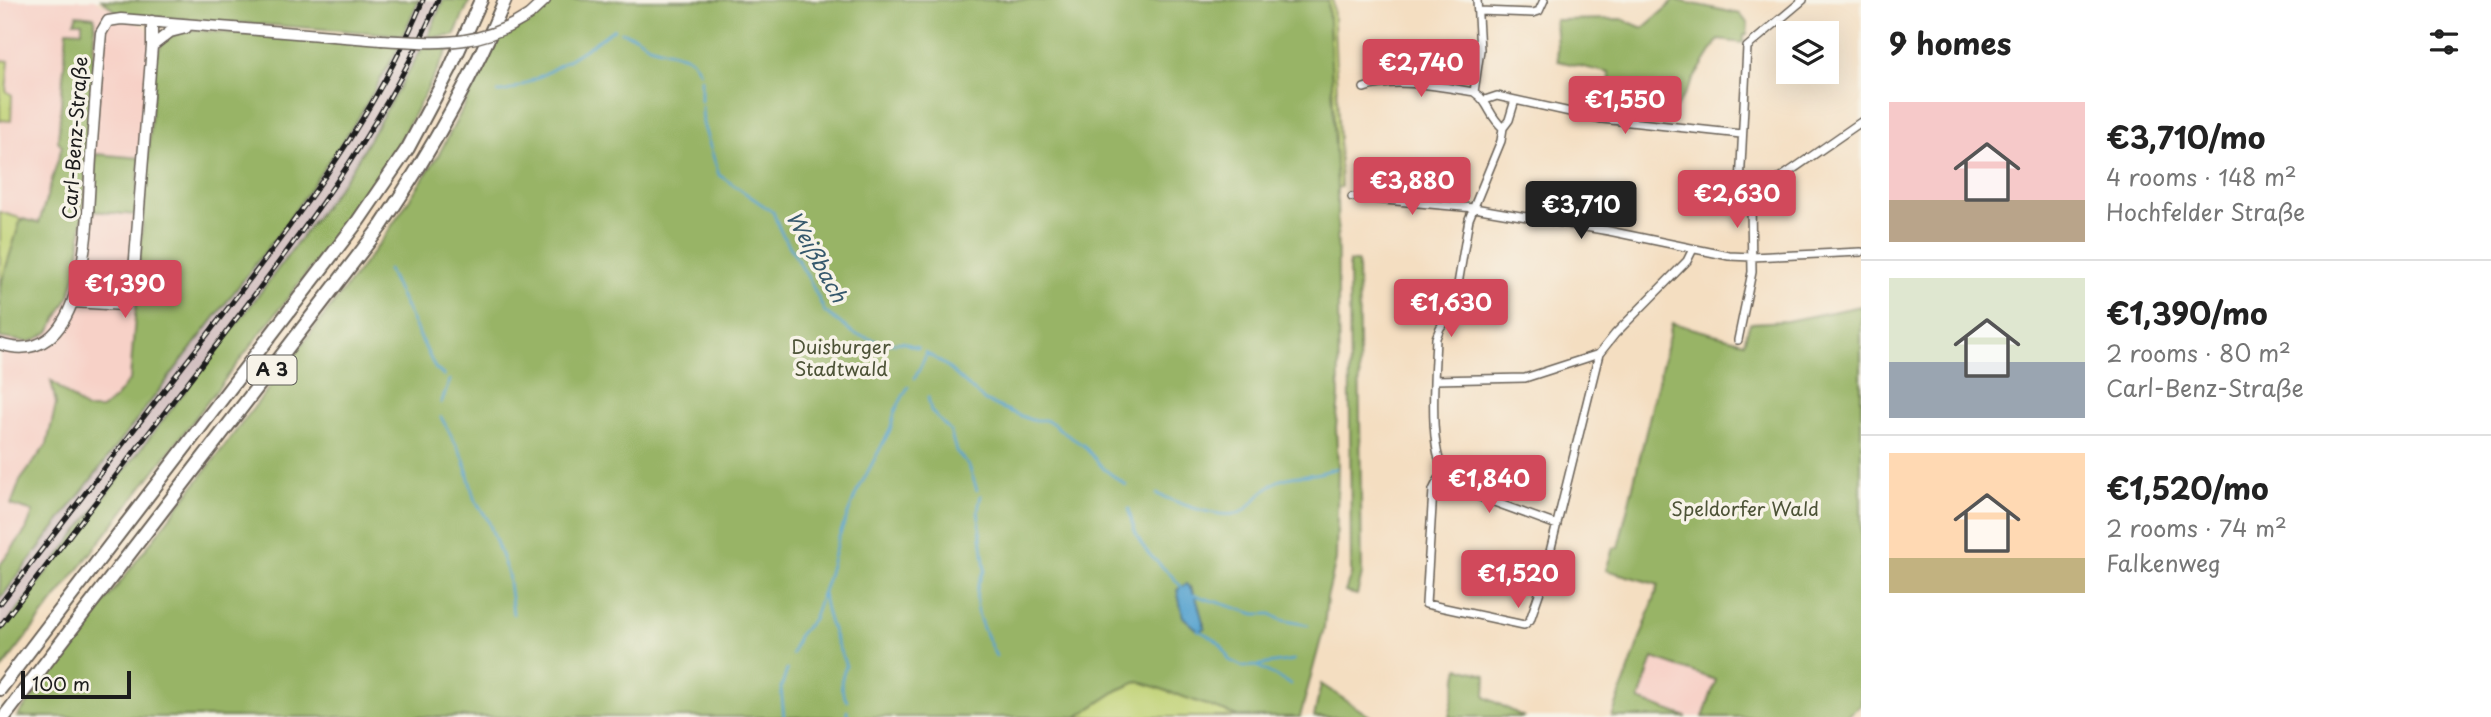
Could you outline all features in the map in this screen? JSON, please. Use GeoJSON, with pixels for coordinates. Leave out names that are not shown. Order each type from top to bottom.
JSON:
{"type":"FeatureCollection","features":[{"type":"Feature","properties":{"kind":"highway","name":"A 3"},"geometry":{"type":"LineString","coordinates":[[0,688],[358,221],[408,148],[450,69],[481,0]]}},
{"type":"Feature","properties":{"kind":"highway","name":"A 3"},"geometry":{"type":"LineString","coordinates":[[4,717],[381,226],[427,157],[471,75],[505,0]]}},
{"type":"Feature","properties":{"kind":"street","name":"Carl-Benz-Straße"},"geometry":{"type":"LineString","coordinates":[[0,344],[18,348],[37,345],[53,335],[72,302],[82,267],[102,30],[108,21],[152,21],[424,43],[465,42],[493,34],[528,15],[545,0]]}},
{"type":"Feature","properties":{"kind":"street"},"geometry":{"type":"LineString","coordinates":[[1474,92],[1480,50],[1477,0]]}},
{"type":"Feature","properties":{"kind":"street"},"geometry":{"type":"LineString","coordinates":[[1738,340],[1748,297],[1752,257],[1751,202],[1740,185],[1747,47],[1803,0]]}},
{"type":"Feature","properties":{"kind":"street"},"geometry":{"type":"LineString","coordinates":[[1479,11],[1533,13],[1539,11],[1544,2]]}},
{"type":"Feature","properties":{"kind":"street"},"geometry":{"type":"LineString","coordinates":[[72,302],[124,305],[131,298],[152,21]]}},
{"type":"Feature","properties":{"kind":"street","name":"Carl-Benz-Straße"},"geometry":{"type":"LineString","coordinates":[[152,46],[174,30],[204,27]]}},
{"type":"Feature","properties":{"kind":"street"},"geometry":{"type":"LineString","coordinates":[[1364,88],[1375,84],[1413,85],[1474,92],[1485,100],[1491,118],[1503,128]]}},
{"type":"Feature","properties":{"kind":"street"},"geometry":{"type":"LineString","coordinates":[[1485,100],[1497,96],[1602,119],[1741,134]]}},
{"type":"Feature","properties":{"kind":"street"},"geometry":{"type":"LineString","coordinates":[[1515,100],[1469,219],[1454,307],[1436,338],[1435,440],[1445,474],[1451,482],[1464,491],[1556,525]]}},
{"type":"Feature","properties":{"kind":"street"},"geometry":{"type":"LineString","coordinates":[[1751,202],[1760,192],[1861,122]]}},
{"type":"Feature","properties":{"kind":"street"},"geometry":{"type":"LineString","coordinates":[[1352,197],[1474,208],[1752,257],[1861,252]]}},
{"type":"Feature","properties":{"kind":"street"},"geometry":{"type":"LineString","coordinates":[[1445,474],[1433,489],[1426,604],[1524,625],[1530,620],[1541,588],[1599,354],[1615,334],[1687,261],[1693,248]]}},
{"type":"Feature","properties":{"kind":"street"},"geometry":{"type":"LineString","coordinates":[[1435,380],[1525,378],[1599,354]]}},
{"type":"Feature","properties":{"kind":"shaded area"},"geometry":{"type":"Polygon","coordinates":[[[0,0],[95,0],[147,28],[156,57],[130,379],[102,409],[86,409],[52,382],[56,404],[47,444],[26,472],[11,504],[33,511],[26,529],[30,533],[0,573],[0,0]]]}},
{"type":"Feature","properties":{"kind":"shaded area"},"geometry":{"type":"Polygon","coordinates":[[[419,0],[443,0],[415,62],[352,169],[0,633],[0,599],[283,228],[333,157],[396,54],[419,0]]]}},
{"type":"Feature","properties":{"kind":"shaded area"},"geometry":{"type":"Polygon","coordinates":[[[1653,657],[1716,680],[1703,717],[1687,717],[1638,700],[1653,657]]]}},
{"type":"Feature","properties":{"kind":"green space"},"geometry":{"type":"Polygon","coordinates":[[[102,0],[419,0],[403,35],[119,14],[102,0]]]}},
{"type":"Feature","properties":{"kind":"green space"},"geometry":{"type":"Polygon","coordinates":[[[443,0],[470,0],[454,36],[428,37],[443,0]]]}},
{"type":"Feature","properties":{"kind":"green space","name":"Duisburger Stadtwald"},"geometry":{"type":"Polygon","coordinates":[[[552,0],[1328,0],[1337,188],[1339,396],[1336,428],[1336,560],[1327,598],[1324,628],[1300,717],[1240,717],[1139,681],[1118,690],[1077,717],[17,717],[385,236],[438,156],[500,37],[521,26],[552,0]],[[1191,587],[1178,590],[1180,599],[1205,628],[1191,587]]]}},
{"type":"Feature","properties":{"kind":"green space"},"geometry":{"type":"Polygon","coordinates":[[[1328,0],[1333,0],[1341,187],[1337,188],[1328,0]]]}},
{"type":"Feature","properties":{"kind":"green space"},"geometry":{"type":"Polygon","coordinates":[[[1675,0],[1740,14],[1748,24],[1743,43],[1718,40],[1672,114],[1612,97],[1609,73],[1558,61],[1555,20],[1622,19],[1643,28],[1675,0]]]}},
{"type":"Feature","properties":{"kind":"green space"},"geometry":{"type":"Polygon","coordinates":[[[77,15],[94,17],[95,20],[89,144],[78,267],[70,295],[49,332],[28,342],[0,338],[0,287],[20,222],[23,219],[39,223],[62,146],[58,141],[67,30],[82,31],[82,22],[74,22],[77,15]]]}},
{"type":"Feature","properties":{"kind":"green space"},"geometry":{"type":"Polygon","coordinates":[[[192,30],[400,45],[359,117],[283,228],[0,599],[0,565],[26,530],[33,512],[11,505],[20,481],[47,444],[56,404],[51,381],[86,409],[102,409],[130,379],[156,57],[169,38],[192,30]]]}},
{"type":"Feature","properties":{"kind":"green space"},"geometry":{"type":"Polygon","coordinates":[[[422,48],[449,48],[392,156],[348,220],[0,671],[0,633],[352,169],[422,48]]]}},
{"type":"Feature","properties":{"kind":"green space"},"geometry":{"type":"Polygon","coordinates":[[[0,60],[9,61],[6,91],[12,95],[11,121],[0,120],[0,60]]]}},
{"type":"Feature","properties":{"kind":"green space"},"geometry":{"type":"Polygon","coordinates":[[[96,154],[140,158],[135,215],[92,211],[96,154]]]}},
{"type":"Feature","properties":{"kind":"green space"},"geometry":{"type":"Polygon","coordinates":[[[0,212],[23,219],[0,287],[0,212]]]}},
{"type":"Feature","properties":{"kind":"green space"},"geometry":{"type":"Polygon","coordinates":[[[1349,262],[1358,262],[1362,574],[1357,595],[1345,592],[1351,574],[1349,262]]]}},
{"type":"Feature","properties":{"kind":"green space","name":"Speldorfer Wald"},"geometry":{"type":"Polygon","coordinates":[[[1861,306],[1861,705],[1845,717],[1703,717],[1716,680],[1653,658],[1639,700],[1687,717],[1612,717],[1659,585],[1606,570],[1613,548],[1618,548],[1672,323],[1744,342],[1750,323],[1787,321],[1861,306]]]}},
{"type":"Feature","properties":{"kind":"green space"},"geometry":{"type":"Polygon","coordinates":[[[1459,668],[1486,675],[1485,697],[1524,717],[1449,717],[1459,668]]]}},
{"type":"Feature","properties":{"kind":"green space"},"geometry":{"type":"Polygon","coordinates":[[[1139,681],[1240,717],[1077,717],[1118,690],[1139,681]]]}},
{"type":"Feature","properties":{"kind":"green space"},"geometry":{"type":"Polygon","coordinates":[[[1321,684],[1371,717],[1314,717],[1321,684]]]}},
{"type":"Feature","properties":{"kind":"water"},"geometry":{"type":"Polygon","coordinates":[[[1186,584],[1196,598],[1205,628],[1199,631],[1183,617],[1177,590],[1186,584]]]}},
{"type":"Feature","properties":{"kind":"waterway","name":"Weißbach"},"geometry":{"type":"LineString","coordinates":[[498,92],[539,77],[614,29]]}},
{"type":"Feature","properties":{"kind":"waterway","name":"Weißbach"},"geometry":{"type":"LineString","coordinates":[[621,32],[637,37],[649,46],[686,56],[700,72]]}},
{"type":"Feature","properties":{"kind":"waterway","name":"Weißbach"},"geometry":{"type":"LineString","coordinates":[[701,79],[701,101]]}},
{"type":"Feature","properties":{"kind":"waterway","name":"Weißbach"},"geometry":{"type":"LineString","coordinates":[[702,107],[703,124],[719,175],[773,212],[825,312],[855,334],[886,344],[902,342],[918,348]]}},
{"type":"Feature","properties":{"kind":"waterway"},"geometry":{"type":"LineString","coordinates":[[388,270],[435,368],[444,376]]}},
{"type":"Feature","properties":{"kind":"waterway"},"geometry":{"type":"LineString","coordinates":[[925,352],[945,365],[985,401],[1031,420],[1045,420],[1054,424],[1083,445],[1104,469],[1126,485]]}},
{"type":"Feature","properties":{"kind":"waterway"},"geometry":{"type":"LineString","coordinates":[[915,378],[927,353]]}},
{"type":"Feature","properties":{"kind":"waterway"},"geometry":{"type":"LineString","coordinates":[[441,403],[450,380]]}},
{"type":"Feature","properties":{"kind":"waterway"},"geometry":{"type":"LineString","coordinates":[[792,654],[798,636],[813,619],[838,539],[856,494],[890,430],[895,411],[908,387]]}},
{"type":"Feature","properties":{"kind":"waterway"},"geometry":{"type":"LineString","coordinates":[[928,397],[931,411],[950,431],[956,451],[969,466],[977,490]]}},
{"type":"Feature","properties":{"kind":"waterway"},"geometry":{"type":"LineString","coordinates":[[441,417],[464,459],[474,498],[488,520],[508,574],[513,614]]}},
{"type":"Feature","properties":{"kind":"waterway"},"geometry":{"type":"LineString","coordinates":[[1157,494],[1201,510],[1226,515],[1237,514],[1278,481],[1336,468]]}},
{"type":"Feature","properties":{"kind":"waterway"},"geometry":{"type":"LineString","coordinates":[[981,495],[978,510],[985,570],[979,580],[976,602],[981,624],[996,656]]}},
{"type":"Feature","properties":{"kind":"waterway"},"geometry":{"type":"LineString","coordinates":[[1129,509],[1135,530],[1145,548],[1182,588]]}},
{"type":"Feature","properties":{"kind":"waterway"},"geometry":{"type":"LineString","coordinates":[[823,593],[829,621],[846,666],[841,684],[847,701]]}},
{"type":"Feature","properties":{"kind":"waterway"},"geometry":{"type":"LineString","coordinates":[[1194,595],[1255,614],[1271,614],[1281,620],[1308,625]]}},
{"type":"Feature","properties":{"kind":"waterway"},"geometry":{"type":"LineString","coordinates":[[1198,630],[1217,641],[1229,660],[1243,667],[1257,666],[1290,684]]}},
{"type":"Feature","properties":{"kind":"waterway"},"geometry":{"type":"LineString","coordinates":[[1260,665],[1294,660]]}},
{"type":"Feature","properties":{"kind":"waterway"},"geometry":{"type":"LineString","coordinates":[[784,717],[781,688],[787,670]]}},
{"type":"Feature","properties":{"kind":"waterway"},"geometry":{"type":"LineString","coordinates":[[847,711],[847,717]]}},
{"type":"Feature","properties":{"kind":"railway"},"geometry":{"type":"LineString","coordinates":[[0,604],[300,212],[380,88],[423,0]]}},
{"type":"Feature","properties":{"kind":"railway"},"geometry":{"type":"LineString","coordinates":[[0,626],[314,215],[394,90],[438,0]]}}]}
